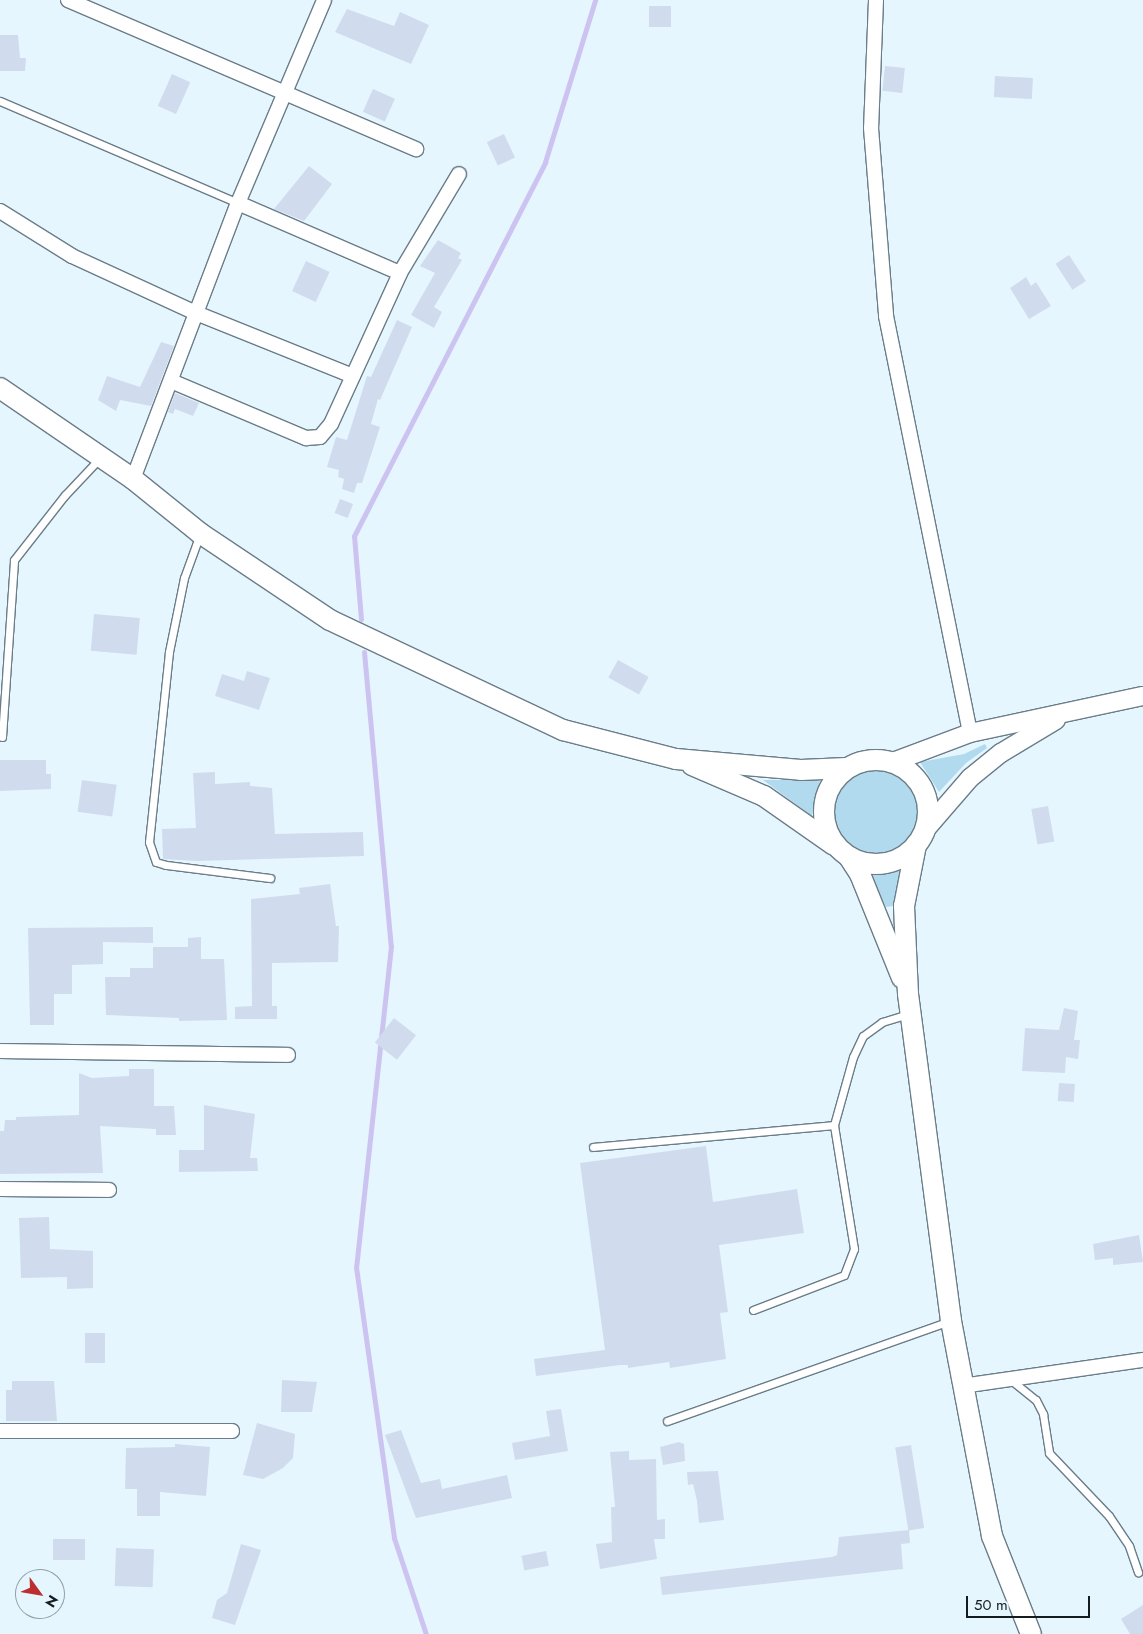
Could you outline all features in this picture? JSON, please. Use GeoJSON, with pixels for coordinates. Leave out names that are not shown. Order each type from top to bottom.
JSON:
{"type":"FeatureCollection","features":[{"type":"Feature","properties":{"kind":"main road"},"geometry":{"type":"LineString","coordinates":[[0,388],[133,479],[200,533],[330,620],[562,730],[676,759],[764,796],[843,852],[866,864],[885,864],[902,857],[920,837]]}},
{"type":"Feature","properties":{"kind":"main road"},"geometry":{"type":"LineString","coordinates":[[676,759],[800,770],[846,768],[877,759],[893,762],[908,770],[923,789],[928,813],[920,837],[904,906],[909,1004],[951,1321],[962,1386],[992,1536],[1031,1634]]}},
{"type":"Feature","properties":{"kind":"main road"},"geometry":{"type":"LineString","coordinates":[[846,768],[834,780],[825,796],[823,814],[827,831],[843,852],[882,927],[909,1004]]}},
{"type":"Feature","properties":{"kind":"street"},"geometry":{"type":"LineString","coordinates":[[68,0],[283,94],[416,149]]}},
{"type":"Feature","properties":{"kind":"street"},"geometry":{"type":"LineString","coordinates":[[133,479],[238,204],[324,0]]}},
{"type":"Feature","properties":{"kind":"street"},"geometry":{"type":"LineString","coordinates":[[876,0],[871,128],[886,316],[970,732]]}},
{"type":"Feature","properties":{"kind":"street"},"geometry":{"type":"LineString","coordinates":[[171,381],[306,438],[320,437],[332,424],[400,273],[459,174]]}},
{"type":"Feature","properties":{"kind":"street"},"geometry":{"type":"LineString","coordinates":[[238,204],[400,273]]}},
{"type":"Feature","properties":{"kind":"street"},"geometry":{"type":"LineString","coordinates":[[0,211],[72,256],[196,313],[353,376]]}},
{"type":"Feature","properties":{"kind":"street"},"geometry":{"type":"LineString","coordinates":[[893,762],[970,732],[1065,714],[1143,696]]}},
{"type":"Feature","properties":{"kind":"street"},"geometry":{"type":"LineString","coordinates":[[920,837],[970,778],[990,762],[1065,714]]}},
{"type":"Feature","properties":{"kind":"street"},"geometry":{"type":"LineString","coordinates":[[970,732],[990,742],[990,762]]}},
{"type":"Feature","properties":{"kind":"street"},"geometry":{"type":"LineString","coordinates":[[0,1051],[288,1055]]}},
{"type":"Feature","properties":{"kind":"street"},"geometry":{"type":"LineString","coordinates":[[0,1188],[109,1190]]}},
{"type":"Feature","properties":{"kind":"street"},"geometry":{"type":"LineString","coordinates":[[962,1386],[1143,1360]]}},
{"type":"Feature","properties":{"kind":"street"},"geometry":{"type":"LineString","coordinates":[[0,1431],[232,1431]]}},
{"type":"Feature","properties":{"kind":"lane"},"geometry":{"type":"LineString","coordinates":[[0,101],[238,204]]}},
{"type":"Feature","properties":{"kind":"lane"},"geometry":{"type":"LineString","coordinates":[[2,737],[14,560],[65,495],[100,458]]}},
{"type":"Feature","properties":{"kind":"lane"},"geometry":{"type":"LineString","coordinates":[[200,533],[184,578],[169,652],[149,842],[156,862],[166,865],[270,878]]}},
{"type":"Feature","properties":{"kind":"lane"},"geometry":{"type":"LineString","coordinates":[[753,1310],[844,1275],[854,1249],[834,1125],[853,1057],[863,1036],[909,1004]]}},
{"type":"Feature","properties":{"kind":"lane"},"geometry":{"type":"LineString","coordinates":[[592,1147],[834,1125]]}},
{"type":"Feature","properties":{"kind":"lane"},"geometry":{"type":"LineString","coordinates":[[667,1421],[951,1321]]}},
{"type":"Feature","properties":{"kind":"lane"},"geometry":{"type":"LineString","coordinates":[[1010,1379],[1036,1400],[1043,1414],[1049,1452],[1109,1516],[1129,1546],[1138,1572]]}},
{"type":"Feature","properties":{"kind":"shaded area"},"geometry":{"type":"Polygon","coordinates":[[[985,744],[987,748],[966,763],[939,792],[920,762],[964,754],[985,744]]]}},
{"type":"Feature","properties":{"kind":"shaded area"},"geometry":{"type":"Polygon","coordinates":[[[877,769],[894,772],[908,781],[917,795],[920,812],[917,829],[908,843],[894,852],[877,855],[860,852],[846,843],[837,829],[834,812],[837,795],[846,781],[860,772],[877,769]]]}},
{"type":"Feature","properties":{"kind":"shaded area"},"geometry":{"type":"Polygon","coordinates":[[[763,780],[820,780],[812,816],[763,780]]]}},
{"type":"Feature","properties":{"kind":"shaded area"},"geometry":{"type":"Polygon","coordinates":[[[903,868],[893,906],[886,907],[868,876],[903,868]]]}},
{"type":"Feature","properties":{"kind":"building"},"geometry":{"type":"Polygon","coordinates":[[[649,6],[671,6],[671,27],[649,27],[649,6]]]}},
{"type":"Feature","properties":{"kind":"building"},"geometry":{"type":"Polygon","coordinates":[[[347,9],[394,26],[400,12],[429,25],[411,64],[335,32],[347,9]]]}},
{"type":"Feature","properties":{"kind":"building"},"geometry":{"type":"Polygon","coordinates":[[[0,35],[18,35],[20,58],[26,58],[25,71],[0,71],[0,35]]]}},
{"type":"Feature","properties":{"kind":"building"},"geometry":{"type":"Polygon","coordinates":[[[885,66],[905,68],[902,93],[882,91],[885,66]]]}},
{"type":"Feature","properties":{"kind":"building"},"geometry":{"type":"Polygon","coordinates":[[[172,74],[190,82],[176,114],[158,106],[172,74]]]}},
{"type":"Feature","properties":{"kind":"building"},"geometry":{"type":"Polygon","coordinates":[[[995,76],[1033,78],[1032,99],[994,97],[995,76]]]}},
{"type":"Feature","properties":{"kind":"building"},"geometry":{"type":"Polygon","coordinates":[[[373,89],[395,99],[385,122],[363,112],[373,89]]]}},
{"type":"Feature","properties":{"kind":"building"},"geometry":{"type":"Polygon","coordinates":[[[504,134],[515,158],[498,166],[487,142],[504,134]]]}},
{"type":"Feature","properties":{"kind":"building"},"geometry":{"type":"Polygon","coordinates":[[[309,166],[332,184],[304,221],[274,209],[309,166]]]}},
{"type":"Feature","properties":{"kind":"building"},"geometry":{"type":"Polygon","coordinates":[[[438,240],[461,253],[458,258],[462,260],[434,307],[442,312],[434,328],[411,315],[435,273],[420,266],[438,240]]]}},
{"type":"Feature","properties":{"kind":"building"},"geometry":{"type":"Polygon","coordinates":[[[1069,255],[1086,281],[1072,290],[1056,264],[1069,255]]]}},
{"type":"Feature","properties":{"kind":"building"},"geometry":{"type":"Polygon","coordinates":[[[306,261],[330,272],[316,302],[292,291],[306,261]]]}},
{"type":"Feature","properties":{"kind":"building"},"geometry":{"type":"Polygon","coordinates":[[[1026,277],[1031,286],[1036,282],[1051,306],[1029,319],[1010,288],[1026,277]]]}},
{"type":"Feature","properties":{"kind":"building"},"geometry":{"type":"Polygon","coordinates":[[[397,320],[412,327],[380,400],[378,399],[371,424],[380,427],[362,483],[357,483],[354,493],[342,489],[344,479],[338,477],[339,470],[327,467],[336,437],[347,440],[367,376],[371,377],[397,320]]]}},
{"type":"Feature","properties":{"kind":"building"},"geometry":{"type":"Polygon","coordinates":[[[161,342],[174,346],[151,406],[120,400],[116,411],[98,400],[107,376],[140,387],[161,342]]]}},
{"type":"Feature","properties":{"kind":"building"},"geometry":{"type":"Polygon","coordinates":[[[175,393],[199,403],[193,416],[175,409],[173,414],[168,412],[175,393]]]}},
{"type":"Feature","properties":{"kind":"building"},"geometry":{"type":"Polygon","coordinates":[[[340,499],[353,504],[348,518],[335,513],[340,499]]]}},
{"type":"Feature","properties":{"kind":"building"},"geometry":{"type":"Polygon","coordinates":[[[94,614],[140,618],[137,655],[91,651],[94,614]]]}},
{"type":"Feature","properties":{"kind":"building"},"geometry":{"type":"Polygon","coordinates":[[[618,660],[649,677],[639,694],[608,677],[618,660]]]}},
{"type":"Feature","properties":{"kind":"building"},"geometry":{"type":"Polygon","coordinates":[[[247,671],[270,678],[259,710],[215,696],[222,674],[244,681],[247,671]]]}},
{"type":"Feature","properties":{"kind":"building"},"geometry":{"type":"Polygon","coordinates":[[[0,760],[46,760],[46,774],[51,774],[51,789],[0,791],[0,760]]]}},
{"type":"Feature","properties":{"kind":"building"},"geometry":{"type":"Polygon","coordinates":[[[215,772],[215,784],[250,782],[250,786],[272,788],[275,834],[363,832],[364,856],[197,861],[163,859],[162,829],[196,828],[193,773],[215,772]]]}},
{"type":"Feature","properties":{"kind":"building"},"geometry":{"type":"Polygon","coordinates":[[[82,780],[117,785],[112,817],[78,812],[82,780]]]}},
{"type":"Feature","properties":{"kind":"building"},"geometry":{"type":"Polygon","coordinates":[[[1048,806],[1054,841],[1038,844],[1031,809],[1048,806]]]}},
{"type":"Feature","properties":{"kind":"building"},"geometry":{"type":"Polygon","coordinates":[[[330,884],[336,926],[339,926],[338,962],[272,963],[272,1006],[277,1006],[277,1019],[235,1019],[235,1007],[252,1006],[251,899],[300,894],[299,888],[330,884]]]}},
{"type":"Feature","properties":{"kind":"building"},"geometry":{"type":"Polygon","coordinates":[[[153,927],[153,943],[103,942],[103,964],[72,965],[72,994],[54,994],[54,1025],[30,1025],[28,928],[153,927]]]}},
{"type":"Feature","properties":{"kind":"building"},"geometry":{"type":"Polygon","coordinates":[[[201,937],[201,959],[224,959],[227,1020],[179,1021],[179,1018],[106,1015],[105,977],[130,977],[130,968],[153,968],[153,947],[188,947],[188,938],[201,937]]]}},
{"type":"Feature","properties":{"kind":"building"},"geometry":{"type":"Polygon","coordinates":[[[1064,1008],[1078,1011],[1074,1040],[1080,1040],[1078,1059],[1066,1057],[1065,1073],[1022,1071],[1025,1028],[1059,1030],[1064,1008]]]}},
{"type":"Feature","properties":{"kind":"building"},"geometry":{"type":"Polygon","coordinates":[[[394,1018],[416,1035],[397,1060],[375,1042],[394,1018]]]}},
{"type":"Feature","properties":{"kind":"building"},"geometry":{"type":"Polygon","coordinates":[[[129,1069],[154,1069],[154,1106],[174,1106],[176,1135],[156,1135],[156,1129],[100,1126],[103,1173],[0,1174],[0,1131],[4,1131],[5,1120],[16,1120],[16,1117],[79,1115],[79,1073],[92,1078],[129,1076],[129,1069]]]}},
{"type":"Feature","properties":{"kind":"building"},"geometry":{"type":"Polygon","coordinates":[[[1059,1083],[1075,1084],[1074,1102],[1058,1101],[1059,1083]]]}},
{"type":"Feature","properties":{"kind":"building"},"geometry":{"type":"Polygon","coordinates":[[[204,1105],[255,1114],[250,1158],[257,1158],[258,1171],[179,1172],[179,1150],[204,1150],[204,1105]]]}},
{"type":"Feature","properties":{"kind":"building"},"geometry":{"type":"Polygon","coordinates":[[[706,1146],[713,1202],[797,1189],[804,1233],[719,1245],[728,1312],[720,1313],[726,1359],[670,1368],[669,1362],[628,1368],[628,1365],[620,1365],[536,1376],[534,1359],[605,1350],[580,1163],[706,1146]]]}},
{"type":"Feature","properties":{"kind":"building"},"geometry":{"type":"Polygon","coordinates":[[[49,1217],[50,1249],[93,1251],[93,1288],[67,1289],[67,1277],[21,1278],[19,1218],[49,1217]]]}},
{"type":"Feature","properties":{"kind":"building"},"geometry":{"type":"Polygon","coordinates":[[[1139,1235],[1143,1262],[1113,1265],[1113,1258],[1095,1260],[1093,1244],[1139,1235]]]}},
{"type":"Feature","properties":{"kind":"building"},"geometry":{"type":"Polygon","coordinates":[[[85,1333],[105,1333],[105,1363],[85,1363],[85,1333]]]}},
{"type":"Feature","properties":{"kind":"building"},"geometry":{"type":"Polygon","coordinates":[[[282,1380],[317,1382],[312,1412],[281,1412],[282,1380]]]}},
{"type":"Feature","properties":{"kind":"building"},"geometry":{"type":"Polygon","coordinates":[[[12,1381],[54,1381],[57,1421],[6,1421],[6,1390],[12,1390],[12,1381]]]}},
{"type":"Feature","properties":{"kind":"building"},"geometry":{"type":"Polygon","coordinates":[[[561,1409],[568,1451],[515,1460],[512,1443],[550,1436],[546,1411],[561,1409]]]}},
{"type":"Feature","properties":{"kind":"building"},"geometry":{"type":"Polygon","coordinates":[[[257,1423],[295,1434],[293,1458],[283,1468],[263,1479],[243,1475],[257,1423]]]}},
{"type":"Feature","properties":{"kind":"building"},"geometry":{"type":"Polygon","coordinates":[[[401,1430],[421,1483],[440,1479],[442,1489],[507,1475],[512,1498],[416,1518],[385,1435],[401,1430]]]}},
{"type":"Feature","properties":{"kind":"building"},"geometry":{"type":"Polygon","coordinates":[[[679,1442],[684,1444],[685,1461],[663,1465],[660,1447],[679,1442]]]}},
{"type":"Feature","properties":{"kind":"building"},"geometry":{"type":"Polygon","coordinates":[[[175,1444],[210,1447],[206,1496],[160,1492],[160,1516],[137,1516],[137,1489],[125,1489],[126,1448],[175,1447],[175,1444]]]}},
{"type":"Feature","properties":{"kind":"building"},"geometry":{"type":"Polygon","coordinates":[[[911,1445],[924,1528],[908,1530],[895,1448],[911,1445]]]}},
{"type":"Feature","properties":{"kind":"building"},"geometry":{"type":"Polygon","coordinates":[[[629,1451],[629,1460],[656,1459],[657,1520],[665,1519],[665,1539],[654,1539],[657,1559],[600,1569],[596,1544],[612,1542],[611,1507],[615,1507],[610,1452],[629,1451]]]}},
{"type":"Feature","properties":{"kind":"building"},"geometry":{"type":"Polygon","coordinates":[[[718,1471],[724,1520],[699,1523],[693,1484],[688,1485],[687,1472],[718,1471]]]}},
{"type":"Feature","properties":{"kind":"building"},"geometry":{"type":"Polygon","coordinates":[[[909,1530],[910,1543],[901,1544],[903,1569],[662,1595],[660,1577],[832,1557],[837,1555],[839,1537],[909,1530]]]}},
{"type":"Feature","properties":{"kind":"building"},"geometry":{"type":"Polygon","coordinates":[[[53,1539],[85,1539],[85,1560],[53,1560],[53,1539]]]}},
{"type":"Feature","properties":{"kind":"building"},"geometry":{"type":"Polygon","coordinates":[[[241,1544],[261,1550],[235,1625],[212,1618],[217,1600],[227,1593],[241,1544]]]}},
{"type":"Feature","properties":{"kind":"building"},"geometry":{"type":"Polygon","coordinates":[[[116,1548],[154,1549],[153,1587],[115,1586],[116,1548]]]}},
{"type":"Feature","properties":{"kind":"building"},"geometry":{"type":"Polygon","coordinates":[[[546,1551],[549,1566],[524,1570],[521,1556],[546,1551]]]}},
{"type":"Feature","properties":{"kind":"building"},"geometry":{"type":"Polygon","coordinates":[[[1143,1605],[1143,1634],[1130,1634],[1121,1619],[1143,1605]]]}},
{"type":"Feature","properties":{"kind":"waterway"},"geometry":{"type":"LineString","coordinates":[[361,619],[354,536],[545,162],[595,0]]}},
{"type":"Feature","properties":{"kind":"waterway"},"geometry":{"type":"LineString","coordinates":[[364,652],[391,946],[356,1267],[394,1538],[426,1634]]}}]}
